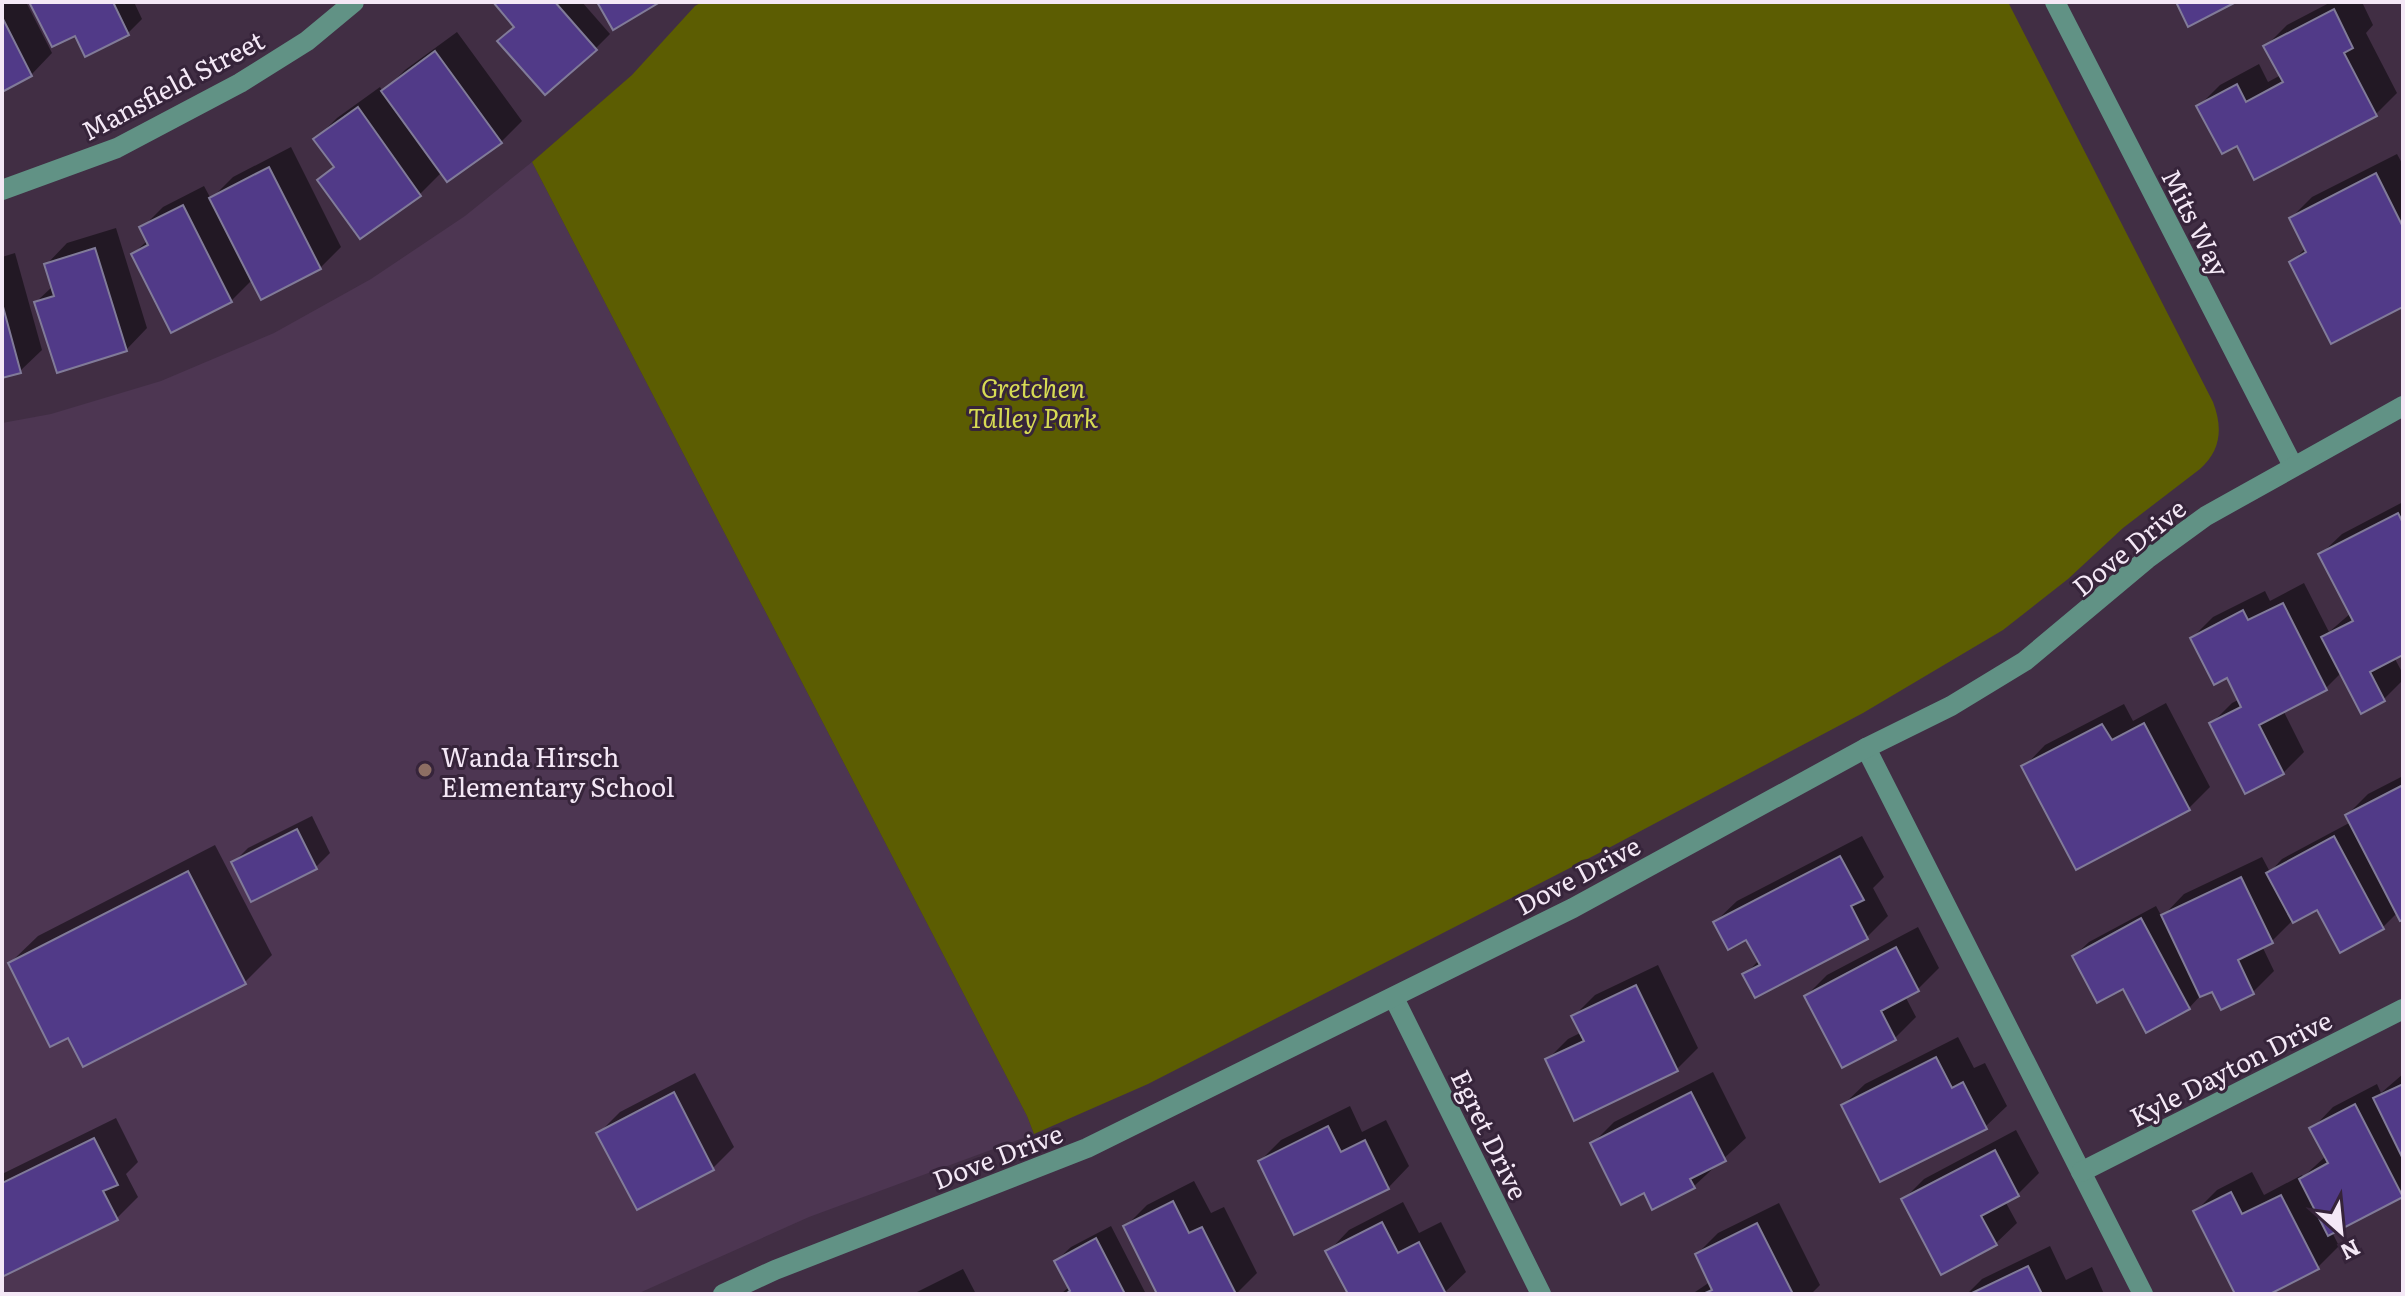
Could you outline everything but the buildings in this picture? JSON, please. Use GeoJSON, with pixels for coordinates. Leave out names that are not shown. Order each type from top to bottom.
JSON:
{"type":"FeatureCollection","features":[{"type":"Feature","properties":{"kind":"street","name":"Mansfield Street"},"geometry":{"type":"LineString","coordinates":[[2,190],[117,148],[240,83],[307,41],[354,2]]}},
{"type":"Feature","properties":{"kind":"street","name":"Mits Way"},"geometry":{"type":"LineString","coordinates":[[2055,2],[2293,466]]}},
{"type":"Feature","properties":{"kind":"street","name":"Dove Drive"},"geometry":{"type":"LineString","coordinates":[[723,1294],[775,1270],[1087,1148],[1573,908],[1866,748],[1951,706],[2025,661],[2147,559],[2206,516],[2403,406]]}},
{"type":"Feature","properties":{"kind":"street"},"geometry":{"type":"LineString","coordinates":[[1866,748],[2143,1294]]}},
{"type":"Feature","properties":{"kind":"street","name":"Egret Drive"},"geometry":{"type":"LineString","coordinates":[[1394,998],[1541,1294]]}},
{"type":"Feature","properties":{"kind":"street","name":"Kyle Dayton Drive"},"geometry":{"type":"LineString","coordinates":[[2081,1172],[2403,1009]]}},
{"type":"Feature","properties":{"kind":"shaded area","name":"Wanda Hirsch Elementary School"},"geometry":{"type":"Polygon","coordinates":[[[532,162],[1034,1134],[809,1217],[637,1294],[2,1294],[2,423],[51,414],[161,381],[274,333],[371,279],[465,216],[532,162]]]}},
{"type":"Feature","properties":{"kind":"green space","name":"Gretchen Talley Park"},"geometry":{"type":"Polygon","coordinates":[[[702,2],[2008,2],[2213,402],[2219,430],[2216,446],[2200,469],[2123,528],[2068,579],[2003,630],[1863,713],[1603,851],[1148,1084],[1034,1134],[532,162],[632,75],[702,2]]]}},
{"type":"Feature","properties":{"kind":"place","name":"Wanda Hirsch Elementary School"},"geometry":{"type":"Point","coordinates":[425,770]}}]}
